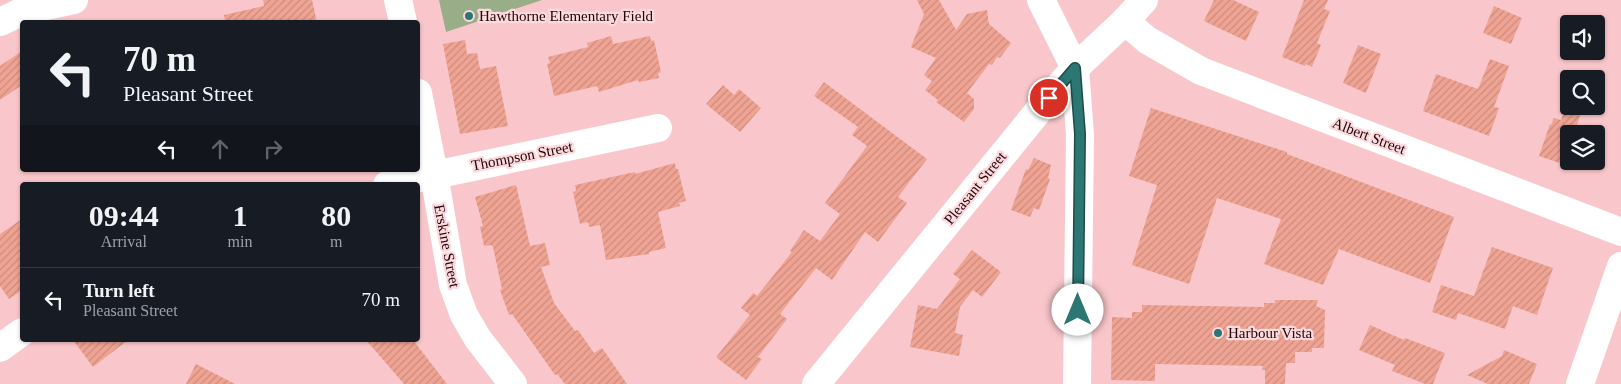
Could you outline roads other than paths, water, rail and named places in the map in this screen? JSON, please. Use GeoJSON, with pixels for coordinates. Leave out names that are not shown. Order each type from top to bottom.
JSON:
{"type":"FeatureCollection","features":[{"type":"Feature","properties":{"kind":"street"},"geometry":{"type":"LineString","coordinates":[[0,22],[23,11],[74,0]]}},
{"type":"Feature","properties":{"kind":"street"},"geometry":{"type":"LineString","coordinates":[[398,0],[403,20]]}},
{"type":"Feature","properties":{"kind":"street"},"geometry":{"type":"LineString","coordinates":[[1041,0],[1075,68],[1080,134],[1077,384]]}},
{"type":"Feature","properties":{"kind":"street","name":"Pleasant Street"},"geometry":{"type":"LineString","coordinates":[[816,384],[1075,68],[1125,21],[1144,0]]}},
{"type":"Feature","properties":{"kind":"street","name":"Albert Street"},"geometry":{"type":"LineString","coordinates":[[1125,21],[1147,40],[1201,71],[1621,232]]}},
{"type":"Feature","properties":{"kind":"street","name":"Erskine Street"},"geometry":{"type":"LineString","coordinates":[[420,103],[453,285],[464,315],[478,339],[513,384]]}},
{"type":"Feature","properties":{"kind":"street","name":"Thompson Street"},"geometry":{"type":"LineString","coordinates":[[399,182],[658,128]]}},
{"type":"Feature","properties":{"kind":"street"},"geometry":{"type":"LineString","coordinates":[[1580,384],[1621,266]]}},
{"type":"Feature","properties":{"kind":"street"},"geometry":{"type":"LineString","coordinates":[[0,348],[20,333]]}},
{"type":"Feature","properties":{"kind":"place","name":"Hawthorne Elementary Field"},"geometry":{"type":"Point","coordinates":[469,16]}},
{"type":"Feature","properties":{"kind":"place","name":"Harbour Vista"},"geometry":{"type":"Point","coordinates":[1218,333]}}]}
